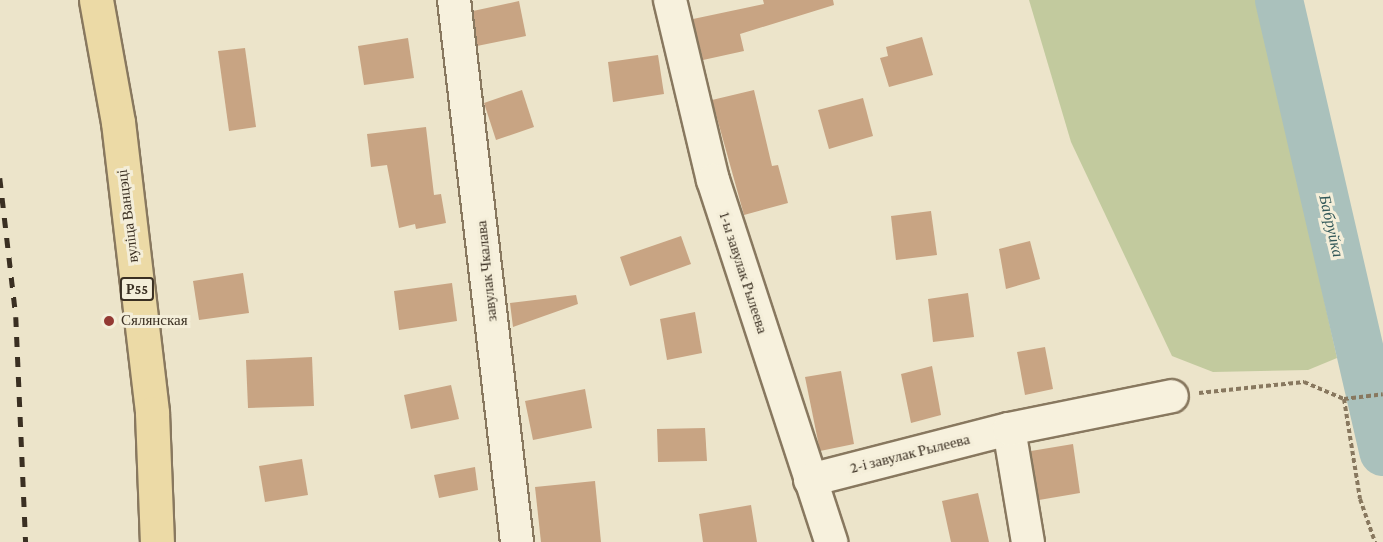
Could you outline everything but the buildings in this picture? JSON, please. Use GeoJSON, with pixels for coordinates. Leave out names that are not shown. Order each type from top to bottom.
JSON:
{"type":"FeatureCollection","features":[{"type":"Feature","properties":{"kind":"main road","name":"вуліца Ванцэці"},"geometry":{"type":"LineString","coordinates":[[96,0],[117,122],[152,412],[158,542]]}},
{"type":"Feature","properties":{"kind":"street","name":"завулак Чкалава"},"geometry":{"type":"LineString","coordinates":[[454,0],[517,542]]}},
{"type":"Feature","properties":{"kind":"street","name":"1-ы завулак Рылеева"},"geometry":{"type":"LineString","coordinates":[[670,0],[713,180],[831,542]]}},
{"type":"Feature","properties":{"kind":"street","name":"2-і завулак Рылеева"},"geometry":{"type":"LineString","coordinates":[[810,480],[1009,429],[1172,396]]}},
{"type":"Feature","properties":{"kind":"street"},"geometry":{"type":"LineString","coordinates":[[1009,429],[1028,542]]}},
{"type":"Feature","properties":{"kind":"path"},"geometry":{"type":"LineString","coordinates":[[1172,396],[1304,382],[1344,399],[1383,393]]}},
{"type":"Feature","properties":{"kind":"path"},"geometry":{"type":"LineString","coordinates":[[1344,399],[1360,499],[1375,542]]}},
{"type":"Feature","properties":{"kind":"green space"},"geometry":{"type":"Polygon","coordinates":[[[1029,0],[1258,0],[1337,358],[1308,370],[1213,372],[1172,356],[1071,142],[1029,0]]]}},
{"type":"Feature","properties":{"kind":"waterway","name":"Бабруйка"},"geometry":{"type":"LineString","coordinates":[[1279,0],[1383,452]]}},
{"type":"Feature","properties":{"kind":"railway"},"geometry":{"type":"LineString","coordinates":[[0,178],[16,317],[26,542]]}},
{"type":"Feature","properties":{"kind":"place","name":"Сялянская"},"geometry":{"type":"Point","coordinates":[109,321]}}]}
